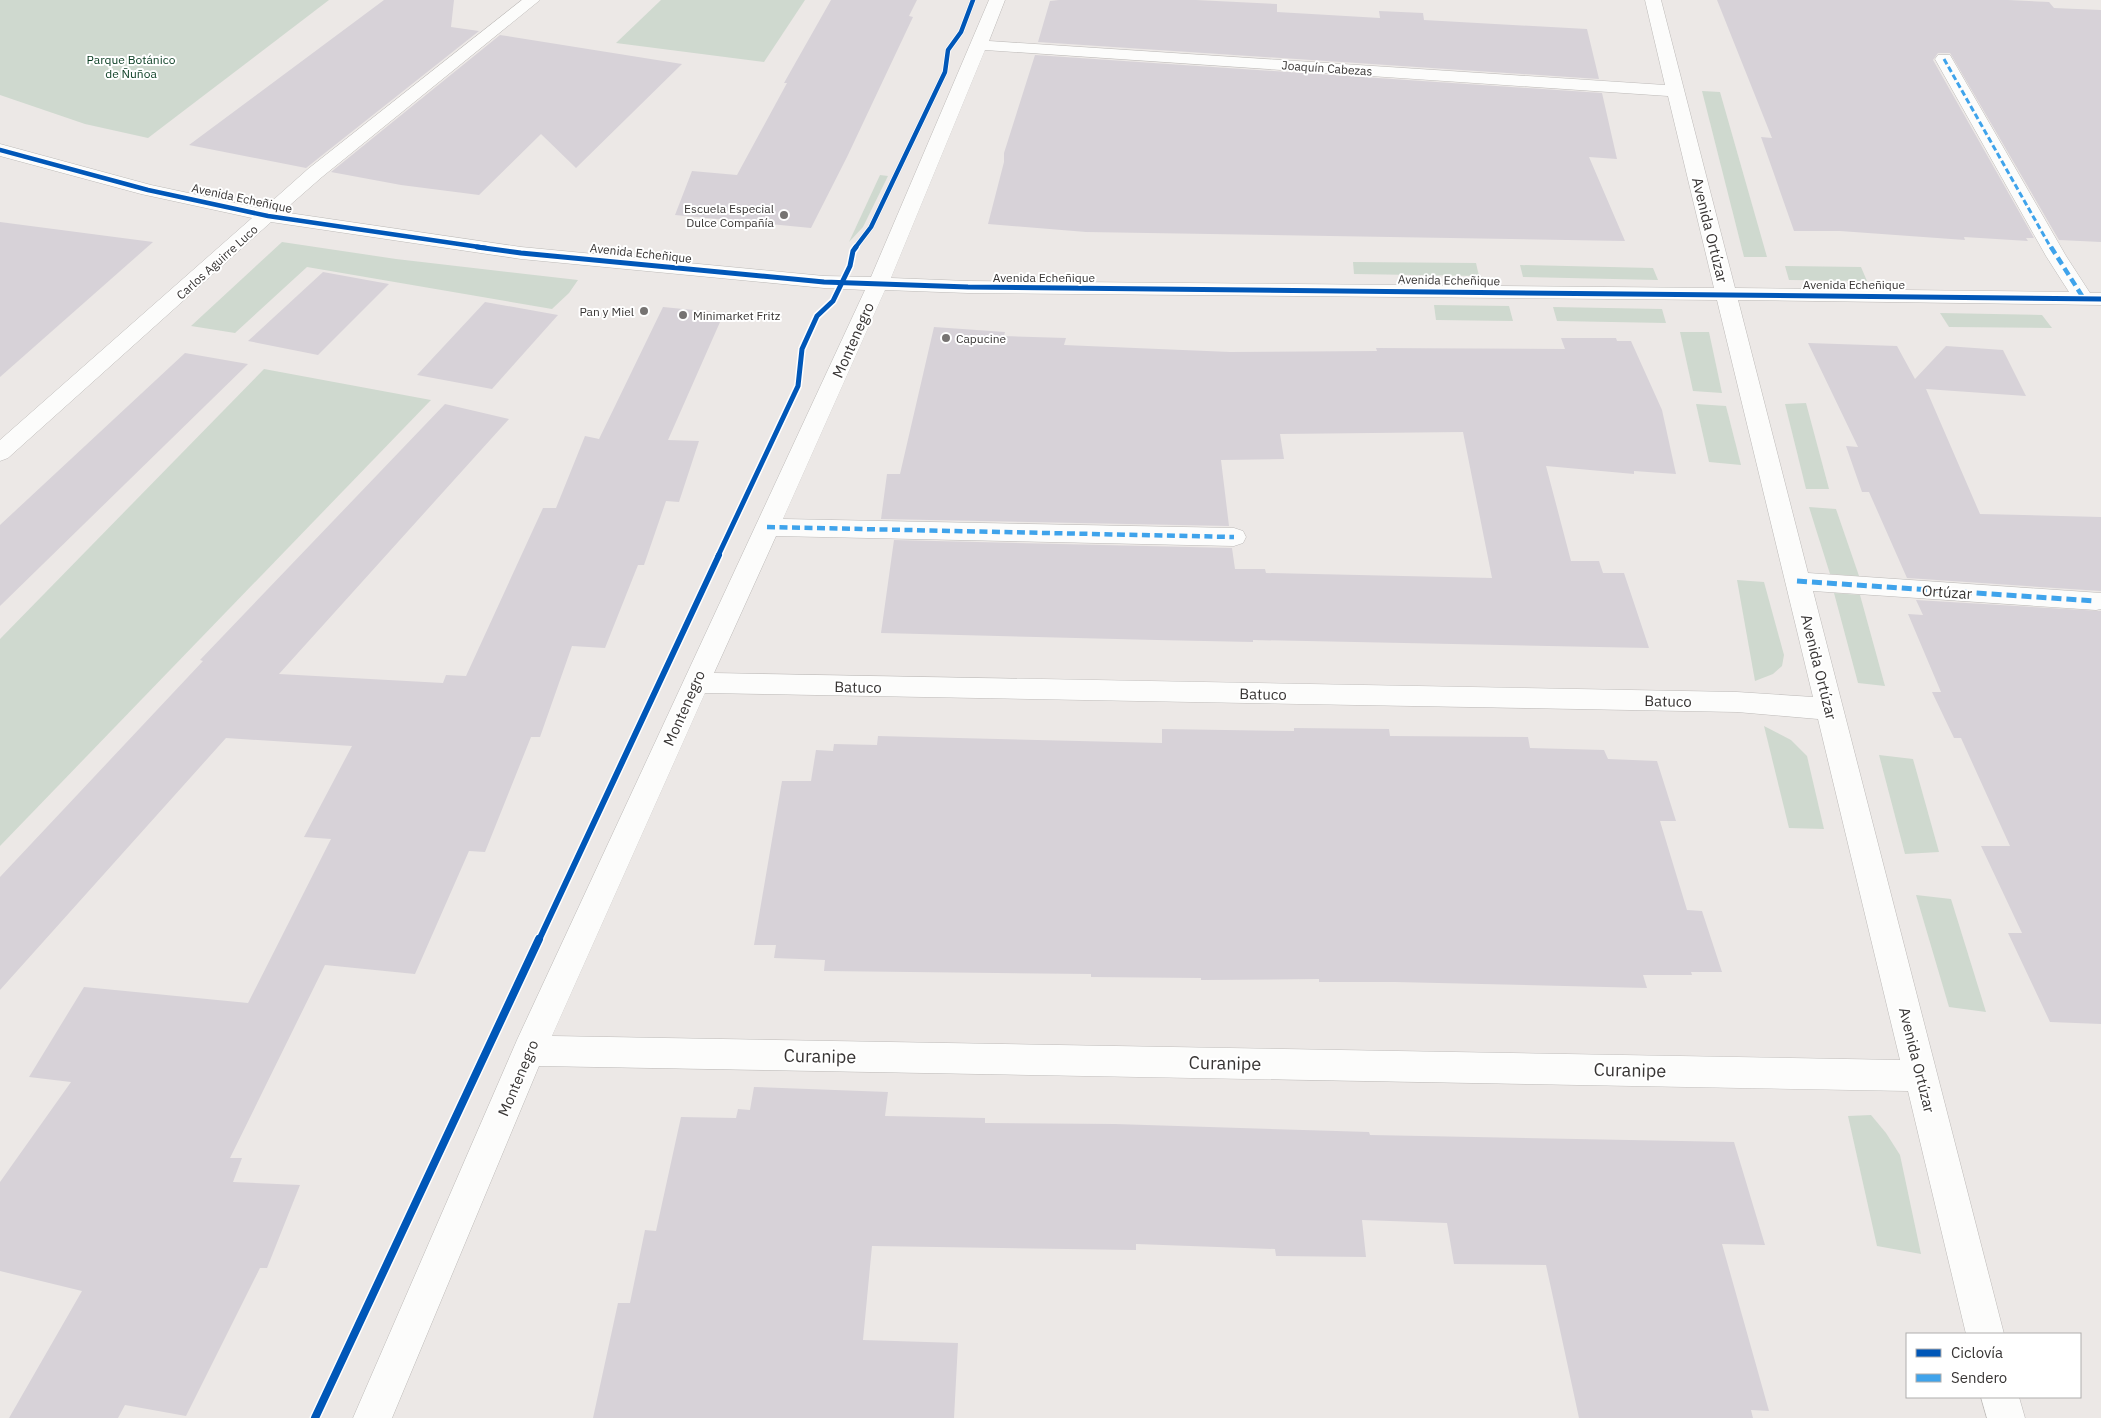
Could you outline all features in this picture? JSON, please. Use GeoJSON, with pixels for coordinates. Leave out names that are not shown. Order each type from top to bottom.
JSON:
{"type":"FeatureCollection","features":[{"type":"Feature","properties":{"kind":"street","name":"Carlos Aguirre Luco"},"geometry":{"type":"LineString","coordinates":[[0,453],[315,173],[532,0]]}},
{"type":"Feature","properties":{"kind":"street","name":"Montenegro"},"geometry":{"type":"LineString","coordinates":[[372,1418],[529,1051],[695,682],[878,284],[998,0]]}},
{"type":"Feature","properties":{"kind":"street","name":"Avenida Ortúzar"},"geometry":{"type":"LineString","coordinates":[[1653,0],[1985,1333]]}},
{"type":"Feature","properties":{"kind":"street","name":"Joaquín Cabezas"},"geometry":{"type":"LineString","coordinates":[[978,45],[1676,91]]}},
{"type":"Feature","properties":{"kind":"street"},"geometry":{"type":"LineString","coordinates":[[1944,59],[2056,256],[2092,299]]}},
{"type":"Feature","properties":{"kind":"street","name":"Avenida Echeñique"},"geometry":{"type":"LineString","coordinates":[[0,150],[148,190],[268,216],[521,253],[824,282],[978,288],[2092,299]]}},
{"type":"Feature","properties":{"kind":"street"},"geometry":{"type":"LineString","coordinates":[[767,527],[1234,537]]}},
{"type":"Feature","properties":{"kind":"street","name":"Ortúzar"},"geometry":{"type":"LineString","coordinates":[[1797,581],[2096,601]]}},
{"type":"Feature","properties":{"kind":"street","name":"Batuco"},"geometry":{"type":"LineString","coordinates":[[695,682],[1727,702],[1830,709]]}},
{"type":"Feature","properties":{"kind":"street","name":"Curanipe"},"geometry":{"type":"LineString","coordinates":[[529,1051],[1921,1076]]}},
{"type":"Feature","properties":{"kind":"street"},"geometry":{"type":"LineString","coordinates":[[2000,1398],[2006,1418]]}},
{"type":"Feature","properties":{"kind":"green space","name":"Parque Botánico de Ñuñoa"},"geometry":{"type":"Polygon","coordinates":[[[0,0],[329,0],[148,138],[85,124],[0,95],[0,0]]]}},
{"type":"Feature","properties":{"kind":"green space"},"geometry":{"type":"Polygon","coordinates":[[[661,0],[805,0],[764,62],[616,43],[661,0]]]}},
{"type":"Feature","properties":{"kind":"green space"},"geometry":{"type":"Polygon","coordinates":[[[1702,91],[1720,92],[1767,257],[1744,257],[1702,91]]]}},
{"type":"Feature","properties":{"kind":"green space"},"geometry":{"type":"Polygon","coordinates":[[[880,175],[888,176],[863,227],[849,242],[880,175]]]}},
{"type":"Feature","properties":{"kind":"green space"},"geometry":{"type":"Polygon","coordinates":[[[282,242],[396,259],[578,280],[569,293],[552,309],[307,267],[235,333],[191,326],[282,242]]]}},
{"type":"Feature","properties":{"kind":"green space"},"geometry":{"type":"Polygon","coordinates":[[[1353,262],[1476,263],[1479,276],[1354,274],[1353,262]]]}},
{"type":"Feature","properties":{"kind":"green space"},"geometry":{"type":"Polygon","coordinates":[[[1520,265],[1653,268],[1658,280],[1523,277],[1520,265]]]}},
{"type":"Feature","properties":{"kind":"green space"},"geometry":{"type":"Polygon","coordinates":[[[1785,266],[1861,267],[1867,281],[1789,280],[1785,266]]]}},
{"type":"Feature","properties":{"kind":"green space"},"geometry":{"type":"Polygon","coordinates":[[[1434,305],[1509,306],[1513,321],[1436,320],[1434,305]]]}},
{"type":"Feature","properties":{"kind":"green space"},"geometry":{"type":"Polygon","coordinates":[[[1553,307],[1662,309],[1666,323],[1557,321],[1553,307]]]}},
{"type":"Feature","properties":{"kind":"green space"},"geometry":{"type":"Polygon","coordinates":[[[1940,313],[2042,315],[2052,328],[1949,327],[1940,313]]]}},
{"type":"Feature","properties":{"kind":"green space"},"geometry":{"type":"Polygon","coordinates":[[[1680,332],[1709,332],[1722,393],[1693,391],[1680,332]]]}},
{"type":"Feature","properties":{"kind":"green space"},"geometry":{"type":"Polygon","coordinates":[[[264,369],[431,400],[0,846],[0,639],[264,369]]]}},
{"type":"Feature","properties":{"kind":"green space"},"geometry":{"type":"Polygon","coordinates":[[[1806,403],[1829,489],[1806,489],[1785,404],[1806,403]]]}},
{"type":"Feature","properties":{"kind":"green space"},"geometry":{"type":"Polygon","coordinates":[[[1696,404],[1726,406],[1741,465],[1709,462],[1696,404]]]}},
{"type":"Feature","properties":{"kind":"green space"},"geometry":{"type":"Polygon","coordinates":[[[1809,507],[1836,509],[1859,576],[1830,574],[1809,507]]]}},
{"type":"Feature","properties":{"kind":"green space"},"geometry":{"type":"Polygon","coordinates":[[[1737,580],[1764,582],[1784,655],[1782,666],[1773,674],[1755,681],[1737,580]]]}},
{"type":"Feature","properties":{"kind":"green space"},"geometry":{"type":"Polygon","coordinates":[[[1834,593],[1860,595],[1885,686],[1858,683],[1834,593]]]}},
{"type":"Feature","properties":{"kind":"green space"},"geometry":{"type":"Polygon","coordinates":[[[1764,726],[1791,740],[1807,756],[1824,829],[1789,828],[1764,726]]]}},
{"type":"Feature","properties":{"kind":"green space"},"geometry":{"type":"Polygon","coordinates":[[[1879,755],[1913,759],[1939,852],[1905,854],[1879,755]]]}},
{"type":"Feature","properties":{"kind":"green space"},"geometry":{"type":"Polygon","coordinates":[[[1916,895],[1951,899],[1986,1012],[1949,1007],[1916,895]]]}},
{"type":"Feature","properties":{"kind":"green space"},"geometry":{"type":"Polygon","coordinates":[[[1871,1115],[1886,1133],[1900,1155],[1921,1254],[1877,1246],[1848,1116],[1871,1115]]]}},
{"type":"Feature","properties":{"kind":"building"},"geometry":{"type":"Polygon","coordinates":[[[384,0],[454,0],[451,27],[479,31],[306,168],[189,145],[384,0]]]}},
{"type":"Feature","properties":{"kind":"building"},"geometry":{"type":"Polygon","coordinates":[[[831,0],[917,0],[909,16],[913,17],[847,157],[811,228],[675,215],[692,171],[737,175],[787,83],[784,83],[831,0]]]}},
{"type":"Feature","properties":{"kind":"building"},"geometry":{"type":"Polygon","coordinates":[[[1196,0],[1277,4],[1277,12],[1380,18],[1379,11],[1423,13],[1424,20],[1587,29],[1599,79],[1038,42],[1050,1],[1196,0]]]}},
{"type":"Feature","properties":{"kind":"building"},"geometry":{"type":"Polygon","coordinates":[[[1717,0],[2008,0],[2049,2],[2054,8],[2101,10],[2101,242],[2059,240],[1950,53],[1938,53],[1933,60],[2034,238],[2026,238],[2028,241],[1964,237],[1965,240],[1840,231],[1794,231],[1761,137],[1772,138],[1717,0]]]}},
{"type":"Feature","properties":{"kind":"building"},"geometry":{"type":"Polygon","coordinates":[[[500,35],[682,64],[576,168],[541,134],[479,195],[401,185],[331,172],[500,35]]]}},
{"type":"Feature","properties":{"kind":"building"},"geometry":{"type":"Polygon","coordinates":[[[1035,55],[1602,93],[1617,159],[1589,157],[1625,241],[1086,232],[988,224],[1004,162],[1004,153],[1035,55]]]}},
{"type":"Feature","properties":{"kind":"building"},"geometry":{"type":"Polygon","coordinates":[[[0,222],[153,242],[0,377],[0,222]]]}},
{"type":"Feature","properties":{"kind":"building"},"geometry":{"type":"Polygon","coordinates":[[[323,272],[389,284],[318,355],[248,341],[323,272]]]}},
{"type":"Feature","properties":{"kind":"building"},"geometry":{"type":"Polygon","coordinates":[[[485,302],[558,315],[492,389],[417,375],[485,302]]]}},
{"type":"Feature","properties":{"kind":"building"},"geometry":{"type":"Polygon","coordinates":[[[663,307],[724,313],[668,440],[699,441],[679,502],[666,501],[644,565],[638,565],[605,648],[572,646],[540,737],[531,737],[485,852],[469,851],[415,974],[325,965],[230,1158],[242,1158],[233,1182],[300,1185],[267,1268],[260,1268],[186,1416],[125,1405],[118,1418],[9,1418],[82,1291],[0,1271],[0,1182],[71,1082],[29,1077],[84,987],[248,1003],[331,839],[304,837],[352,746],[226,738],[0,990],[0,877],[203,661],[200,660],[445,404],[509,419],[279,674],[443,683],[446,675],[466,676],[543,508],[556,508],[585,436],[599,439],[663,307]]]}},
{"type":"Feature","properties":{"kind":"building"},"geometry":{"type":"Polygon","coordinates":[[[934,327],[1005,332],[1004,336],[1066,338],[1064,345],[1230,352],[1377,351],[1376,348],[1565,349],[1561,338],[1616,338],[1617,341],[1631,341],[1662,410],[1676,474],[1634,471],[1634,474],[1546,466],[1571,561],[1599,561],[1603,573],[1624,573],[1649,648],[1253,640],[1253,642],[881,633],[894,540],[1232,548],[1235,569],[1265,569],[1266,573],[1492,578],[1463,432],[1280,434],[1284,459],[1221,460],[1229,526],[881,519],[887,474],[900,474],[934,327]]]}},
{"type":"Feature","properties":{"kind":"building"},"geometry":{"type":"Polygon","coordinates":[[[1808,343],[1897,346],[1915,379],[1946,346],[2003,350],[2026,396],[1926,389],[1980,514],[2101,517],[2101,591],[1907,578],[1869,492],[1862,492],[1846,446],[1858,447],[1808,343]]]}},
{"type":"Feature","properties":{"kind":"building"},"geometry":{"type":"Polygon","coordinates":[[[185,353],[248,364],[0,606],[0,525],[185,353]]]}},
{"type":"Feature","properties":{"kind":"building"},"geometry":{"type":"Polygon","coordinates":[[[1916,600],[2101,611],[2101,1024],[2050,1022],[2008,933],[2022,933],[1981,846],[2010,846],[1961,738],[1954,738],[1932,692],[1941,692],[1908,614],[1923,615],[1916,600]]]}},
{"type":"Feature","properties":{"kind":"building"},"geometry":{"type":"Polygon","coordinates":[[[1294,728],[1389,729],[1390,736],[1528,737],[1530,748],[1604,750],[1608,759],[1657,761],[1676,821],[1660,821],[1687,910],[1702,911],[1722,972],[1691,972],[1692,975],[1643,975],[1647,988],[1319,982],[1319,979],[1201,980],[1201,978],[1091,977],[1091,974],[824,971],[825,960],[774,958],[776,945],[754,945],[782,781],[811,781],[816,750],[833,751],[834,744],[877,745],[878,736],[1162,743],[1162,729],[1294,731],[1294,728]]]}},
{"type":"Feature","properties":{"kind":"building"},"geometry":{"type":"Polygon","coordinates":[[[754,1087],[888,1092],[885,1116],[985,1118],[985,1123],[1115,1124],[1369,1132],[1370,1135],[1734,1142],[1765,1245],[1722,1244],[1769,1411],[1751,1410],[1753,1418],[1579,1418],[1546,1265],[1454,1264],[1447,1223],[1362,1220],[1366,1257],[1276,1256],[1275,1249],[1136,1244],[1136,1250],[872,1246],[863,1340],[958,1343],[954,1418],[593,1418],[618,1303],[630,1303],[645,1230],[656,1231],[681,1117],[736,1118],[738,1109],[750,1110],[754,1087]]]}},
{"type":"Feature","properties":{"kind":"marked path"},"geometry":{"type":"LineString","coordinates":[[1944,59],[2056,256],[2084,299]]}},
{"type":"Feature","properties":{"kind":"marked path"},"geometry":{"type":"LineString","coordinates":[[767,527],[1234,537]]}},
{"type":"Feature","properties":{"kind":"marked path"},"geometry":{"type":"LineString","coordinates":[[1797,581],[2096,601]]}},
{"type":"Feature","properties":{"kind":"cycle path"},"geometry":{"type":"LineString","coordinates":[[315,1418],[798,386],[802,349],[817,316],[833,301],[850,266],[853,251],[871,227],[945,72],[948,50],[961,32],[973,0]]}},
{"type":"Feature","properties":{"kind":"cycle path"},"geometry":{"type":"LineString","coordinates":[[0,150],[148,190],[268,216],[521,253],[824,282],[968,287],[2101,299]]}},
{"type":"Feature","properties":{"kind":"place","name":"Escuela Especial Dulce Compañía"},"geometry":{"type":"Point","coordinates":[784,215]}},
{"type":"Feature","properties":{"kind":"place","name":"Pan y Miel"},"geometry":{"type":"Point","coordinates":[644,311]}},
{"type":"Feature","properties":{"kind":"place","name":"Minimarket Fritz"},"geometry":{"type":"Point","coordinates":[683,315]}},
{"type":"Feature","properties":{"kind":"place","name":"Capucine"},"geometry":{"type":"Point","coordinates":[946,338]}}]}
